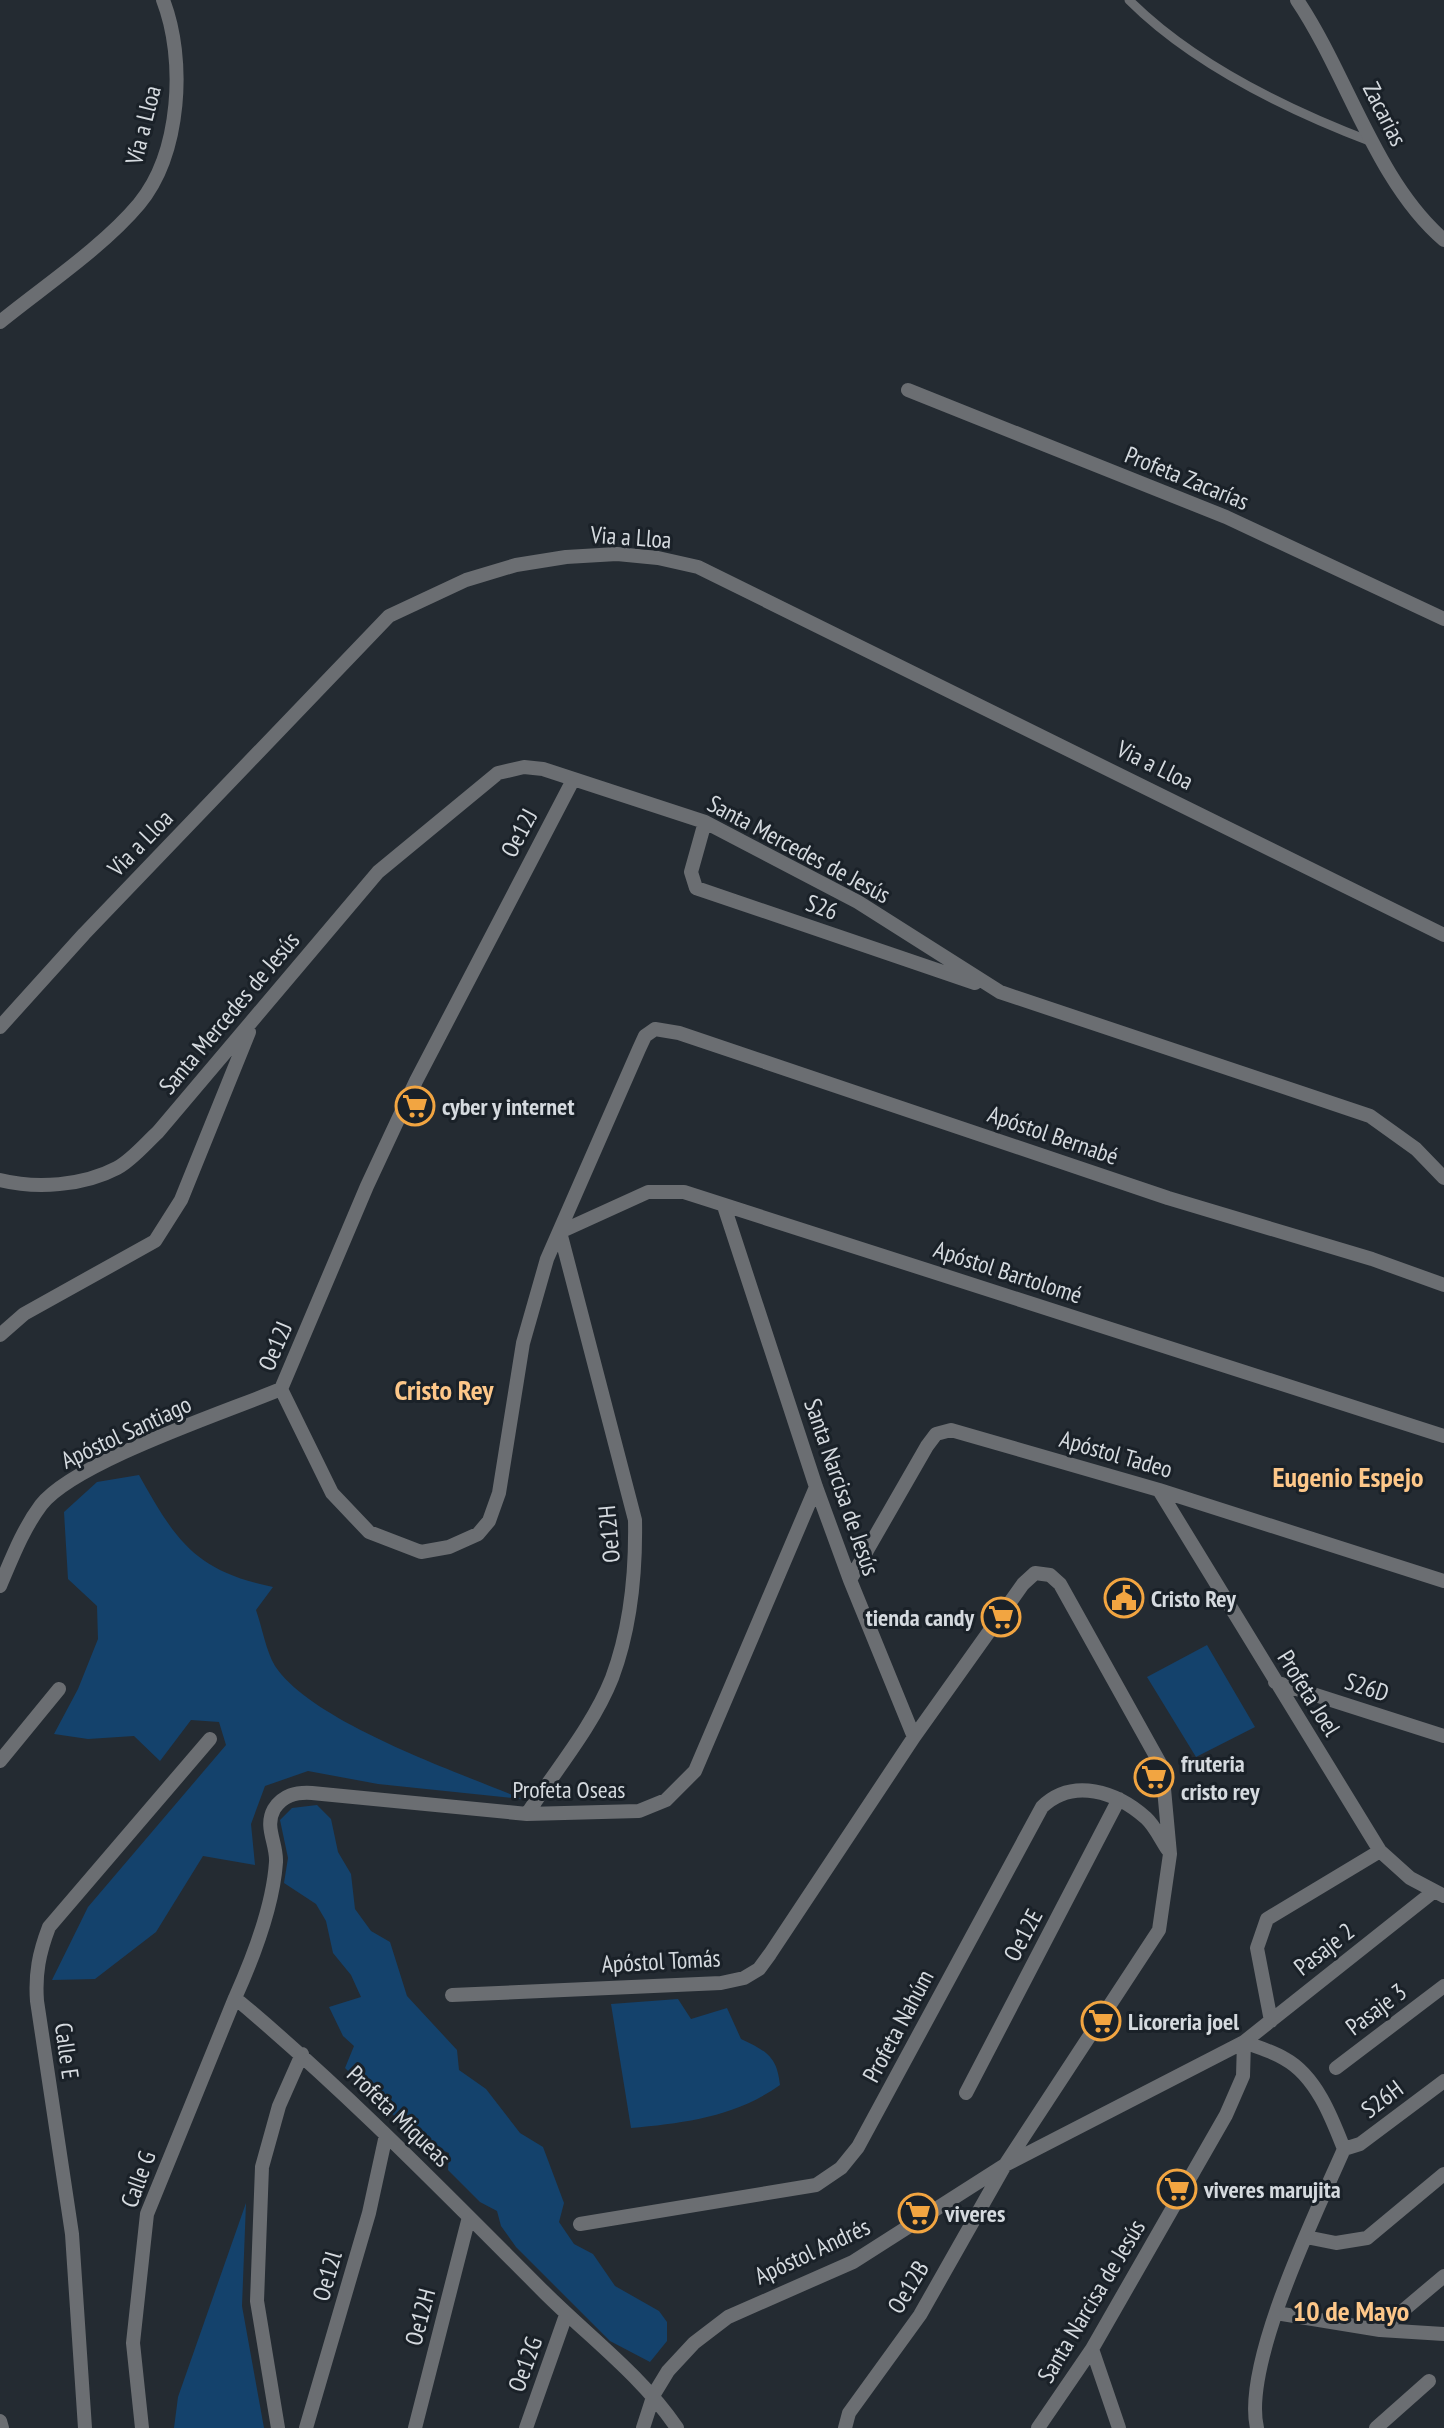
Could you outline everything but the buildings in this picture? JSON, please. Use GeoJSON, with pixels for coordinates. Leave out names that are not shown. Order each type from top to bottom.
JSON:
{"type":"FeatureCollection","features":[{"type":"Feature","properties":{"kind":"street","name":"Vía a Lloa"},"geometry":{"type":"LineString","coordinates":[[0,322],[110,232],[131,213],[149,189],[169,133],[178,81],[175,38],[163,0]]}},
{"type":"Feature","properties":{"kind":"street","name":"Zacarias"},"geometry":{"type":"LineString","coordinates":[[1297,0],[1318,31],[1382,161],[1430,228],[1444,240]]}},
{"type":"Feature","properties":{"kind":"street","name":"Profeta Zacarías"},"geometry":{"type":"LineString","coordinates":[[908,390],[1226,517],[1444,619]]}},
{"type":"Feature","properties":{"kind":"street","name":"Via a Lloa"},"geometry":{"type":"LineString","coordinates":[[0,1027],[84,934],[389,616],[466,580],[516,565],[566,557],[617,554],[658,558],[698,567],[1444,935]]}},
{"type":"Feature","properties":{"kind":"street","name":"Santa Mercedes de Jesús"},"geometry":{"type":"LineString","coordinates":[[0,1180],[26,1186],[54,1184],[118,1167],[158,1132],[378,872],[498,773],[524,767],[543,769],[705,822],[858,902],[1000,992],[1370,1116],[1416,1149],[1444,1178]]}},
{"type":"Feature","properties":{"kind":"street","name":"Oe12J"},"geometry":{"type":"LineString","coordinates":[[573,780],[416,1081],[367,1185],[281,1389],[332,1493],[369,1532],[421,1552],[449,1547],[478,1534],[489,1521],[499,1493],[523,1343],[547,1259],[639,1049],[649,1032]]}},
{"type":"Feature","properties":{"kind":"street","name":"S26"},"geometry":{"type":"LineString","coordinates":[[705,822],[691,872],[696,888],[1000,992]]}},
{"type":"Feature","properties":{"kind":"street"},"geometry":{"type":"LineString","coordinates":[[0,1335],[24,1314],[155,1241],[181,1200],[255,1017]]}},
{"type":"Feature","properties":{"kind":"street","name":"Apóstol Bernabé"},"geometry":{"type":"LineString","coordinates":[[649,1032],[661,1028],[680,1033],[1155,1194],[1372,1259],[1444,1285]]}},
{"type":"Feature","properties":{"kind":"street","name":"Apóstol Bartolomé"},"geometry":{"type":"LineString","coordinates":[[560,1232],[648,1192],[684,1192],[1444,1436]]}},
{"type":"Feature","properties":{"kind":"street","name":"Santa Narcisa de Jesús"},"geometry":{"type":"LineString","coordinates":[[724,1206],[816,1487],[850,1580],[914,1737]]}},
{"type":"Feature","properties":{"kind":"street","name":"Oe12H"},"geometry":{"type":"LineString","coordinates":[[527,1814],[590,1718],[611,1680],[624,1641],[636,1559],[635,1520],[560,1232]]}},
{"type":"Feature","properties":{"kind":"street","name":"Apóstol Santiago"},"geometry":{"type":"LineString","coordinates":[[0,1586],[23,1533],[43,1503],[72,1477],[281,1389]]}},
{"type":"Feature","properties":{"kind":"street","name":"Apóstol Tadeo"},"geometry":{"type":"LineString","coordinates":[[850,1580],[936,1434],[951,1430],[1159,1490],[1444,1581]]}},
{"type":"Feature","properties":{"kind":"street","name":"Profeta Oseas"},"geometry":{"type":"LineString","coordinates":[[234,1998],[255,1954],[272,1882],[276,1862],[270,1822],[279,1802],[289,1795],[312,1793],[527,1814],[639,1811],[666,1800],[695,1771],[816,1487]]}},
{"type":"Feature","properties":{"kind":"street","name":"Profeta Joel"},"geometry":{"type":"LineString","coordinates":[[1159,1490],[1380,1851],[1410,1878],[1438,1894]]}},
{"type":"Feature","properties":{"kind":"street"},"geometry":{"type":"LineString","coordinates":[[914,1737],[1023,1584],[1035,1573],[1050,1575],[1060,1584],[1162,1767],[1170,1854],[1159,1930],[1005,2165]]}},
{"type":"Feature","properties":{"kind":"street","name":"S26D"},"geometry":{"type":"LineString","coordinates":[[1275,1682],[1444,1736]]}},
{"type":"Feature","properties":{"kind":"street"},"geometry":{"type":"LineString","coordinates":[[0,1761],[59,1689]]}},
{"type":"Feature","properties":{"kind":"street","name":"Apóstol Tomás"},"geometry":{"type":"LineString","coordinates":[[452,1995],[722,1983],[744,1978],[759,1969],[794,1921],[914,1737]]}},
{"type":"Feature","properties":{"kind":"street","name":"Calle E"},"geometry":{"type":"LineString","coordinates":[[85,2428],[72,2234],[37,2001],[39,1953],[49,1927],[210,1738]]}},
{"type":"Feature","properties":{"kind":"street","name":"Profeta Nahúm"},"geometry":{"type":"LineString","coordinates":[[580,2224],[816,2185],[841,2168],[858,2147],[1042,1807],[1056,1794],[1074,1790],[1119,1799],[1148,1819],[1170,1854]]}},
{"type":"Feature","properties":{"kind":"street","name":"Oe12E"},"geometry":{"type":"LineString","coordinates":[[966,2093],[1119,1799]]}},
{"type":"Feature","properties":{"kind":"street"},"geometry":{"type":"LineString","coordinates":[[1270,2021],[1257,1948],[1267,1919],[1380,1851]]}},
{"type":"Feature","properties":{"kind":"street","name":"Pasaje 2"},"geometry":{"type":"LineString","coordinates":[[1244,2042],[1438,1894]]}},
{"type":"Feature","properties":{"kind":"street","name":"Pasaje 3"},"geometry":{"type":"LineString","coordinates":[[1336,2068],[1444,1986]]}},
{"type":"Feature","properties":{"kind":"street","name":"Profeta Miqueas"},"geometry":{"type":"LineString","coordinates":[[234,1998],[302,2054],[566,2315],[654,2394],[677,2428]]}},
{"type":"Feature","properties":{"kind":"street","name":"Calle G"},"geometry":{"type":"LineString","coordinates":[[142,2428],[133,2343],[147,2214],[234,1998]]}},
{"type":"Feature","properties":{"kind":"street"},"geometry":{"type":"LineString","coordinates":[[1005,2165],[1244,2042],[1286,2059],[1300,2071],[1332,2118],[1344,2149],[1276,2313],[1260,2369],[1257,2428]]}},
{"type":"Feature","properties":{"kind":"street","name":"Santa Narcisa de Jesús"},"geometry":{"type":"LineString","coordinates":[[1038,2428],[1092,2350],[1236,2095],[1243,2076],[1244,2042]]}},
{"type":"Feature","properties":{"kind":"street"},"geometry":{"type":"LineString","coordinates":[[278,2428],[257,2301],[262,2167],[279,2106],[302,2054]]}},
{"type":"Feature","properties":{"kind":"street","name":"S26H"},"geometry":{"type":"LineString","coordinates":[[1344,2149],[1360,2144],[1444,2081]]}},
{"type":"Feature","properties":{"kind":"street","name":"Oe12l"},"geometry":{"type":"LineString","coordinates":[[306,2428],[369,2213],[386,2135]]}},
{"type":"Feature","properties":{"kind":"street","name":"Apóstol Andrés"},"geometry":{"type":"LineString","coordinates":[[643,2428],[654,2394],[668,2371],[694,2343],[728,2317],[853,2262],[1005,2165]]}},
{"type":"Feature","properties":{"kind":"street","name":"Oe12B"},"geometry":{"type":"LineString","coordinates":[[845,2428],[849,2413],[920,2315],[1005,2165]]}},
{"type":"Feature","properties":{"kind":"street"},"geometry":{"type":"LineString","coordinates":[[1306,2236],[1336,2243],[1367,2238],[1444,2174]]}},
{"type":"Feature","properties":{"kind":"street","name":"Oe12H"},"geometry":{"type":"LineString","coordinates":[[415,2428],[469,2217]]}},
{"type":"Feature","properties":{"kind":"street"},"geometry":{"type":"LineString","coordinates":[[1380,2330],[1444,2276]]}},
{"type":"Feature","properties":{"kind":"street"},"geometry":{"type":"LineString","coordinates":[[1276,2313],[1380,2330],[1444,2334]]}},
{"type":"Feature","properties":{"kind":"street","name":"Oe12G"},"geometry":{"type":"LineString","coordinates":[[526,2428],[566,2315]]}},
{"type":"Feature","properties":{"kind":"street"},"geometry":{"type":"LineString","coordinates":[[1092,2350],[1119,2428]]}},
{"type":"Feature","properties":{"kind":"street"},"geometry":{"type":"LineString","coordinates":[[1376,2428],[1429,2381]]}},
{"type":"Feature","properties":{"kind":"street"},"geometry":{"type":"LineString","coordinates":[[0,2421],[2,2428]]}},
{"type":"Feature","properties":{"kind":"lane"},"geometry":{"type":"LineString","coordinates":[[1129,0],[1195,53],[1263,95],[1373,142]]}},
{"type":"Feature","properties":{"kind":"shaded area"},"geometry":{"type":"Polygon","coordinates":[[[139,1475],[165,1518],[191,1550],[224,1572],[273,1587],[256,1610],[272,1660],[294,1687],[321,1707],[389,1744],[522,1799],[378,1784],[308,1771],[265,1786],[251,1824],[255,1865],[203,1856],[156,1932],[95,1979],[52,1980],[88,1907],[226,1745],[219,1722],[191,1720],[160,1761],[134,1736],[88,1739],[54,1734],[78,1689],[98,1639],[97,1606],[68,1579],[64,1512],[97,1482],[139,1475]]]}},
{"type":"Feature","properties":{"kind":"shaded area"},"geometry":{"type":"Polygon","coordinates":[[[1207,1645],[1255,1727],[1196,1757],[1147,1677],[1207,1645]]]}},
{"type":"Feature","properties":{"kind":"shaded area"},"geometry":{"type":"Polygon","coordinates":[[[317,1805],[331,1819],[338,1852],[351,1874],[355,1909],[371,1931],[390,1942],[407,1996],[457,2050],[459,2070],[486,2089],[520,2133],[543,2147],[564,2203],[559,2222],[574,2244],[593,2254],[615,2286],[659,2311],[667,2322],[667,2341],[650,2362],[610,2341],[516,2247],[501,2226],[497,2211],[480,2202],[448,2170],[449,2153],[420,2141],[345,2068],[354,2046],[343,2036],[329,2007],[361,1997],[351,1975],[333,1953],[326,1921],[316,1904],[284,1883],[288,1858],[280,1820],[292,1808],[317,1805]]]}},
{"type":"Feature","properties":{"kind":"shaded area"},"geometry":{"type":"Polygon","coordinates":[[[678,1999],[691,2019],[727,2008],[741,2039],[764,2051],[773,2061],[780,2085],[745,2105],[708,2117],[631,2128],[611,2004],[678,1999]]]}},
{"type":"Feature","properties":{"kind":"shaded area"},"geometry":{"type":"Polygon","coordinates":[[[246,2203],[242,2306],[264,2428],[174,2428],[178,2397],[246,2203]]]}},
{"type":"Feature","properties":{"kind":"place","name":"cyber y internet"},"geometry":{"type":"Point","coordinates":[415,1106]}},
{"type":"Feature","properties":{"kind":"place","name":"Cristo Rey"},"geometry":{"type":"Point","coordinates":[1124,1598]}},
{"type":"Feature","properties":{"kind":"place","name":"tienda candy"},"geometry":{"type":"Point","coordinates":[1001,1617]}},
{"type":"Feature","properties":{"kind":"place","name":"fruteria cristo rey"},"geometry":{"type":"Point","coordinates":[1154,1777]}},
{"type":"Feature","properties":{"kind":"place","name":"Licoreria joel"},"geometry":{"type":"Point","coordinates":[1101,2021]}},
{"type":"Feature","properties":{"kind":"place","name":"viveres marujita"},"geometry":{"type":"Point","coordinates":[1177,2189]}},
{"type":"Feature","properties":{"kind":"place","name":"viveres"},"geometry":{"type":"Point","coordinates":[918,2213]}},
{"type":"Feature","properties":{"kind":"district","name":"Cristo Rey"},"geometry":{"type":"Point","coordinates":[444,1389]}},
{"type":"Feature","properties":{"kind":"district","name":"Eugenio Espejo"},"geometry":{"type":"Point","coordinates":[1348,1476]}},
{"type":"Feature","properties":{"kind":"district","name":"10 de Mayo"},"geometry":{"type":"Point","coordinates":[1351,2310]}}]}
